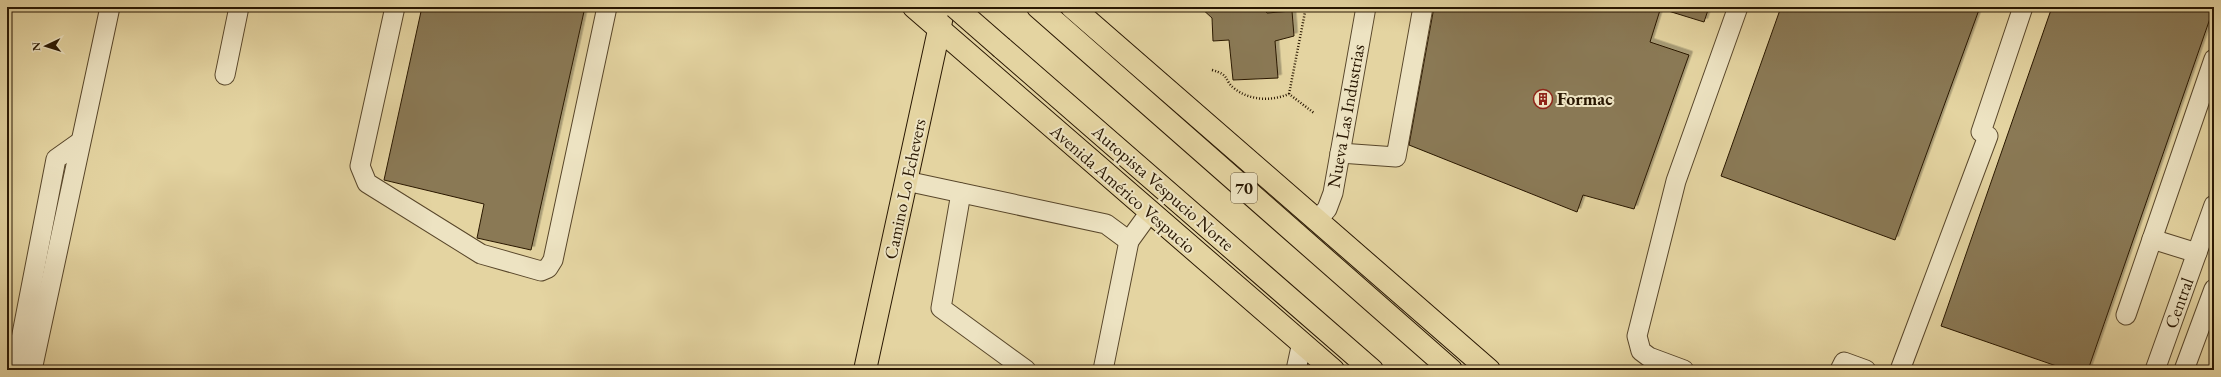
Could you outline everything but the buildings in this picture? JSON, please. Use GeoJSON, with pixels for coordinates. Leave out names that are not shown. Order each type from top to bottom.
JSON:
{"type":"FeatureCollection","features":[{"type":"Feature","properties":{"kind":"main road","name":"Avenida Américo Vespucio"},"geometry":{"type":"LineString","coordinates":[[914,7],[1333,370]]}},
{"type":"Feature","properties":{"kind":"main road","name":"Camino Lo Echevers"},"geometry":{"type":"LineString","coordinates":[[865,370],[944,7]]}},
{"type":"Feature","properties":{"kind":"main road","name":"Autopista Vespucio Norte"},"geometry":{"type":"LineString","coordinates":[[955,7],[1372,370]]}},
{"type":"Feature","properties":{"kind":"main road"},"geometry":{"type":"LineString","coordinates":[[929,75],[948,61],[969,56],[968,35],[974,7]]}},
{"type":"Feature","properties":{"kind":"main road","name":"70"},"geometry":{"type":"LineString","coordinates":[[1038,7],[1451,370]]}},
{"type":"Feature","properties":{"kind":"main road"},"geometry":{"type":"LineString","coordinates":[[1072,7],[1488,370]]}},
{"type":"Feature","properties":{"kind":"street"},"geometry":{"type":"LineString","coordinates":[[32,370],[110,7]]}},
{"type":"Feature","properties":{"kind":"street"},"geometry":{"type":"LineString","coordinates":[[226,75],[239,7]]}},
{"type":"Feature","properties":{"kind":"street"},"geometry":{"type":"LineString","coordinates":[[395,7],[360,166],[367,183],[481,254],[541,271],[548,268],[553,260],[607,7]]}},
{"type":"Feature","properties":{"kind":"street","name":"Nueva Las Industrias"},"geometry":{"type":"LineString","coordinates":[[1317,220],[1331,201],[1366,7]]}},
{"type":"Feature","properties":{"kind":"street"},"geometry":{"type":"LineString","coordinates":[[1340,153],[1396,157],[1423,7]]}},
{"type":"Feature","properties":{"kind":"street"},"geometry":{"type":"LineString","coordinates":[[1684,370],[1649,357],[1641,351],[1637,336],[1676,181],[1738,7]]}},
{"type":"Feature","properties":{"kind":"street"},"geometry":{"type":"LineString","coordinates":[[1900,370],[1988,136],[1981,132],[2022,7]]}},
{"type":"Feature","properties":{"kind":"street"},"geometry":{"type":"LineString","coordinates":[[2126,315],[2214,59]]}},
{"type":"Feature","properties":{"kind":"street"},"geometry":{"type":"LineString","coordinates":[[15,370],[56,158],[80,142]]}},
{"type":"Feature","properties":{"kind":"street"},"geometry":{"type":"LineString","coordinates":[[906,181],[1106,224],[1129,242]]}},
{"type":"Feature","properties":{"kind":"street"},"geometry":{"type":"LineString","coordinates":[[961,193],[941,308],[1026,370]]}},
{"type":"Feature","properties":{"kind":"street","name":"Central"},"geometry":{"type":"LineString","coordinates":[[2154,370],[2205,242],[2214,205]]}},
{"type":"Feature","properties":{"kind":"street"},"geometry":{"type":"LineString","coordinates":[[1103,370],[1129,242],[1150,212]]}},
{"type":"Feature","properties":{"kind":"street"},"geometry":{"type":"LineString","coordinates":[[2152,239],[2205,242]]}},
{"type":"Feature","properties":{"kind":"street","name":"Central"},"geometry":{"type":"LineString","coordinates":[[2184,370],[2214,289]]}},
{"type":"Feature","properties":{"kind":"street"},"geometry":{"type":"LineString","coordinates":[[1296,370],[1302,342]]}},
{"type":"Feature","properties":{"kind":"street"},"geometry":{"type":"LineString","coordinates":[[1840,370],[1844,362],[1866,370]]}},
{"type":"Feature","properties":{"kind":"path"},"geometry":{"type":"LineString","coordinates":[[1289,94],[1306,7]]}},
{"type":"Feature","properties":{"kind":"path"},"geometry":{"type":"LineString","coordinates":[[1212,70],[1224,73],[1234,89],[1252,98],[1275,100],[1289,94]]}},
{"type":"Feature","properties":{"kind":"path"},"geometry":{"type":"LineString","coordinates":[[1289,94],[1314,113]]}},
{"type":"Feature","properties":{"kind":"place","name":"Formac"},"geometry":{"type":"Point","coordinates":[1543,99]}}]}
